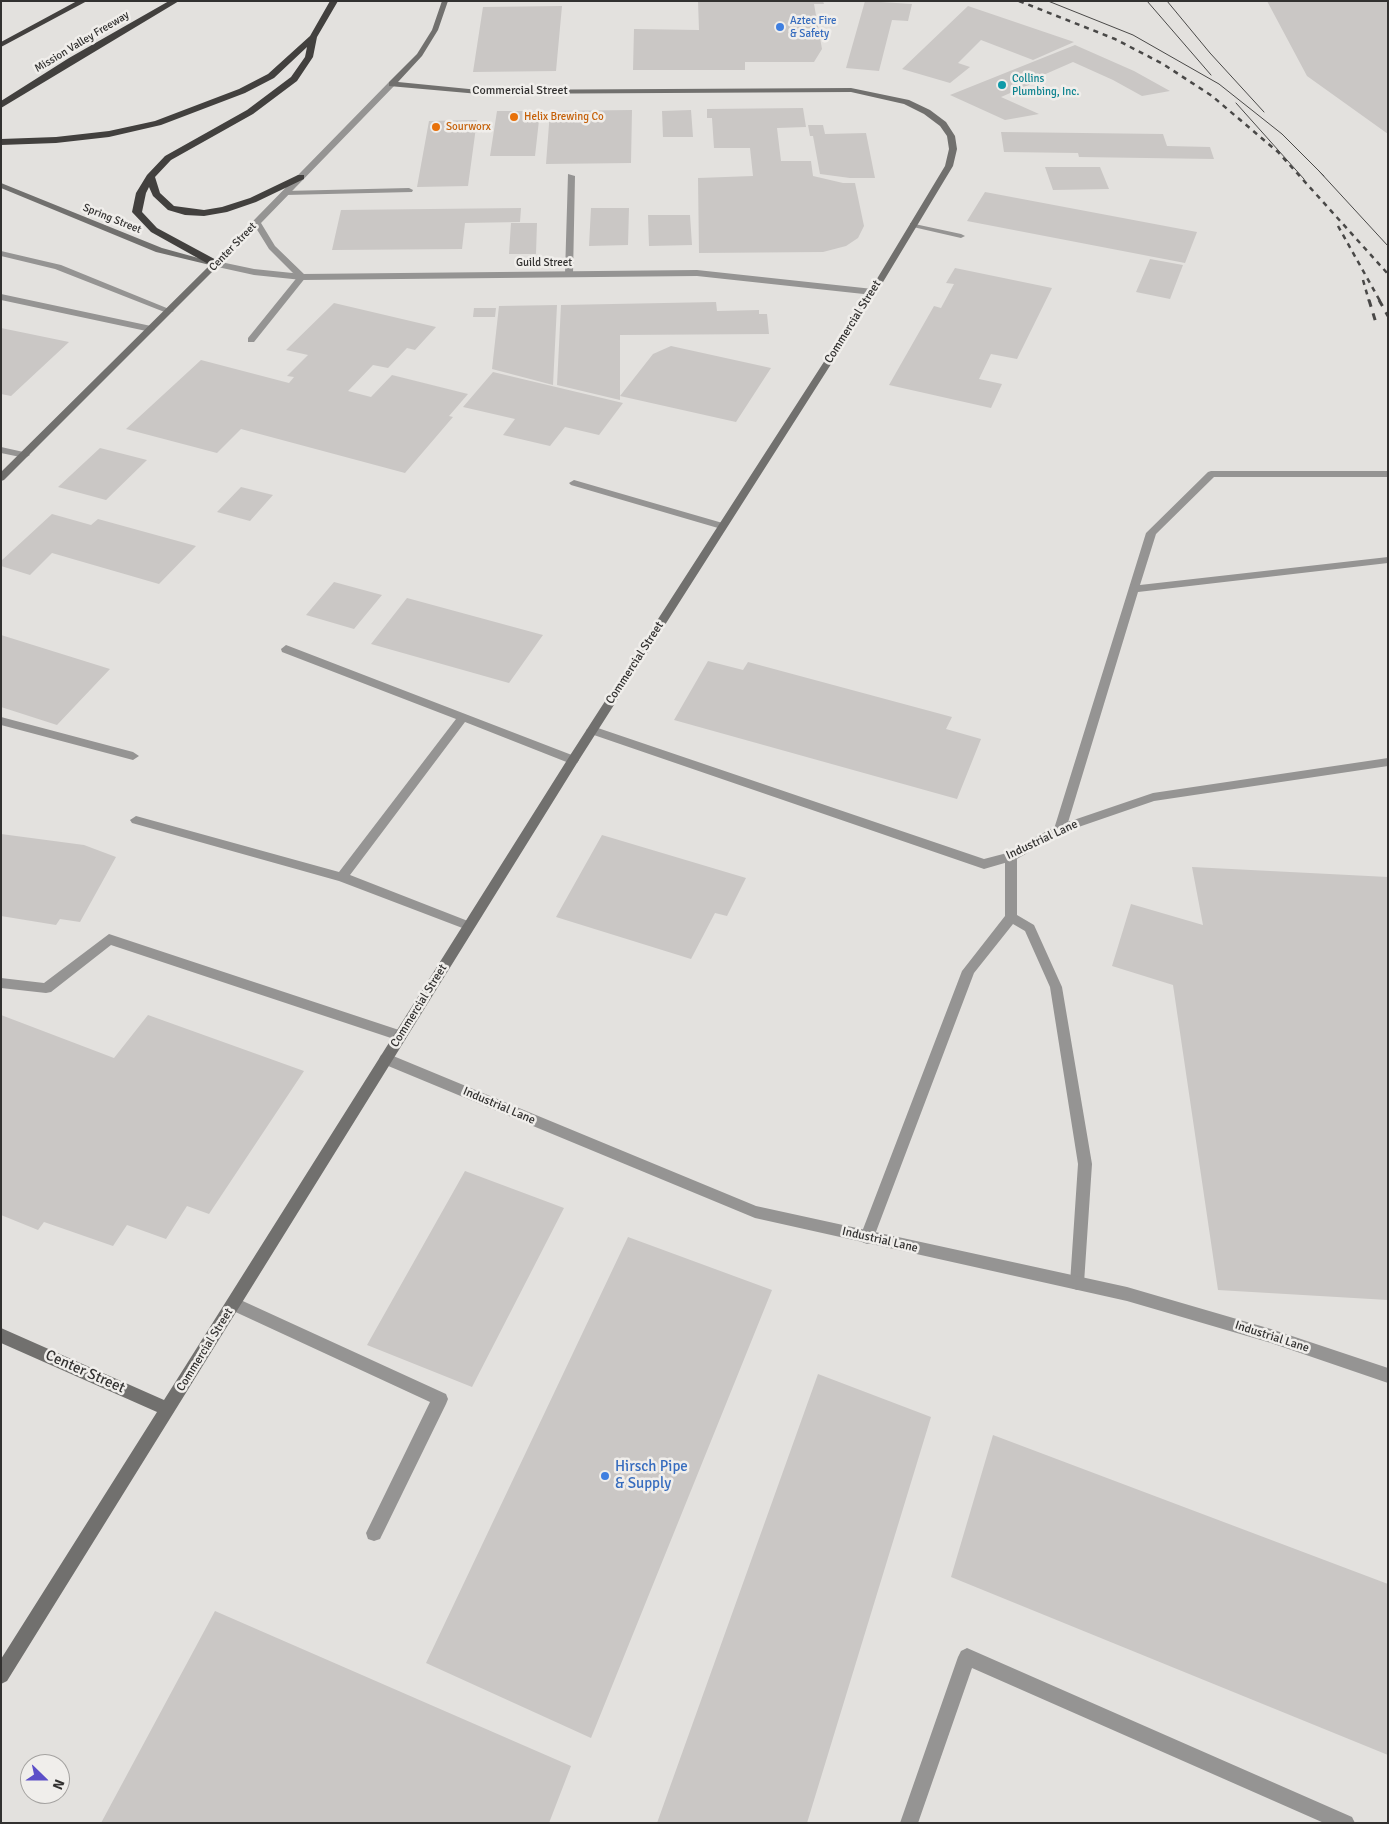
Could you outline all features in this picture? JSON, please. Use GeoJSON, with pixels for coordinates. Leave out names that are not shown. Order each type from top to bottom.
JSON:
{"type":"FeatureCollection","features":[{"type":"Feature","properties":{"kind":"highway"},"geometry":{"type":"LineString","coordinates":[[1,45],[83,1]]}},
{"type":"Feature","properties":{"kind":"highway","name":"Mission Valley Freeway"},"geometry":{"type":"LineString","coordinates":[[1,105],[72,60],[175,1]]}},
{"type":"Feature","properties":{"kind":"highway"},"geometry":{"type":"LineString","coordinates":[[1,142],[56,140],[109,134],[158,123],[242,92],[271,76],[313,37],[334,1]]}},
{"type":"Feature","properties":{"kind":"highway"},"geometry":{"type":"LineString","coordinates":[[216,264],[162,234],[137,212],[141,193],[150,177],[168,158],[250,112],[294,79],[309,57],[313,37]]}},
{"type":"Feature","properties":{"kind":"highway"},"geometry":{"type":"LineString","coordinates":[[150,177],[156,194],[171,208],[184,212],[204,213],[224,210],[253,200],[302,177]]}},
{"type":"Feature","properties":{"kind":"main road","name":"Center Street"},"geometry":{"type":"LineString","coordinates":[[392,84],[420,55],[435,30],[445,1]]}},
{"type":"Feature","properties":{"kind":"main road","name":"Commercial Street"},"geometry":{"type":"LineString","coordinates":[[1,1675],[573,760],[873,292],[949,166],[953,149],[951,136],[943,124],[927,112],[906,102],[879,94],[851,90],[814,88],[479,92],[392,84]]}},
{"type":"Feature","properties":{"kind":"main road","name":"Spring Street"},"geometry":{"type":"LineString","coordinates":[[3,186],[159,250],[216,264]]}},
{"type":"Feature","properties":{"kind":"main road","name":"Center Street"},"geometry":{"type":"LineString","coordinates":[[1,478],[216,264]]}},
{"type":"Feature","properties":{"kind":"main road","name":"Center Street"},"geometry":{"type":"LineString","coordinates":[[1,1335],[168,1410]]}},
{"type":"Feature","properties":{"kind":"street","name":"Center Street"},"geometry":{"type":"LineString","coordinates":[[216,264],[392,84]]}},
{"type":"Feature","properties":{"kind":"street"},"geometry":{"type":"LineString","coordinates":[[569,274],[571,176]]}},
{"type":"Feature","properties":{"kind":"street"},"geometry":{"type":"LineString","coordinates":[[286,193],[409,190]]}},
{"type":"Feature","properties":{"kind":"street"},"geometry":{"type":"LineString","coordinates":[[251,340],[302,277],[272,247],[256,223]]}},
{"type":"Feature","properties":{"kind":"street"},"geometry":{"type":"LineString","coordinates":[[913,226],[961,236]]}},
{"type":"Feature","properties":{"kind":"street"},"geometry":{"type":"LineString","coordinates":[[1,253],[58,267],[170,311]]}},
{"type":"Feature","properties":{"kind":"street","name":"Guild Street"},"geometry":{"type":"LineString","coordinates":[[216,264],[254,272],[302,277],[697,273],[873,292]]}},
{"type":"Feature","properties":{"kind":"street"},"geometry":{"type":"LineString","coordinates":[[1,297],[151,329]]}},
{"type":"Feature","properties":{"kind":"street"},"geometry":{"type":"LineString","coordinates":[[1,450],[25,455]]}},
{"type":"Feature","properties":{"kind":"street"},"geometry":{"type":"LineString","coordinates":[[1060,829],[1151,533],[1211,474],[1388,474]]}},
{"type":"Feature","properties":{"kind":"street"},"geometry":{"type":"LineString","coordinates":[[574,483],[722,526]]}},
{"type":"Feature","properties":{"kind":"street"},"geometry":{"type":"LineString","coordinates":[[1134,589],[1388,560]]}},
{"type":"Feature","properties":{"kind":"street"},"geometry":{"type":"LineString","coordinates":[[286,648],[573,760]]}},
{"type":"Feature","properties":{"kind":"street"},"geometry":{"type":"LineString","coordinates":[[342,877],[464,717]]}},
{"type":"Feature","properties":{"kind":"street"},"geometry":{"type":"LineString","coordinates":[[1,720],[133,756]]}},
{"type":"Feature","properties":{"kind":"street","name":"Industrial Lane"},"geometry":{"type":"LineString","coordinates":[[592,730],[984,864],[1011,856],[1060,829],[1153,797],[1388,762]]}},
{"type":"Feature","properties":{"kind":"street"},"geometry":{"type":"LineString","coordinates":[[136,820],[342,877],[469,926]]}},
{"type":"Feature","properties":{"kind":"street"},"geometry":{"type":"LineString","coordinates":[[867,1237],[968,971],[1011,917],[1011,856]]}},
{"type":"Feature","properties":{"kind":"street"},"geometry":{"type":"LineString","coordinates":[[1011,917],[1030,928],[1056,987],[1086,1164],[1077,1283]]}},
{"type":"Feature","properties":{"kind":"street"},"geometry":{"type":"LineString","coordinates":[[1,983],[46,988],[110,939],[400,1036]]}},
{"type":"Feature","properties":{"kind":"street","name":"Industrial Lane"},"geometry":{"type":"LineString","coordinates":[[386,1059],[755,1212],[1127,1294],[1271,1336],[1388,1376]]}},
{"type":"Feature","properties":{"kind":"street"},"geometry":{"type":"LineString","coordinates":[[234,1304],[440,1399],[374,1533]]}},
{"type":"Feature","properties":{"kind":"street"},"geometry":{"type":"LineString","coordinates":[[909,1823],[967,1657],[1346,1823]]}},
{"type":"Feature","properties":{"kind":"building"},"geometry":{"type":"Polygon","coordinates":[[[698,1],[823,1],[824,4],[814,4],[822,49],[814,62],[745,62],[745,70],[633,70],[634,29],[699,30],[698,1]]]}},
{"type":"Feature","properties":{"kind":"building"},"geometry":{"type":"Polygon","coordinates":[[[865,1],[912,4],[908,21],[892,20],[879,71],[846,68],[865,1]]]}},
{"type":"Feature","properties":{"kind":"building"},"geometry":{"type":"Polygon","coordinates":[[[1267,1],[1388,1],[1388,134],[1307,76],[1267,1]]]}},
{"type":"Feature","properties":{"kind":"building"},"geometry":{"type":"Polygon","coordinates":[[[562,6],[556,71],[473,72],[483,7],[562,6]]]}},
{"type":"Feature","properties":{"kind":"building"},"geometry":{"type":"Polygon","coordinates":[[[968,6],[1074,42],[1033,60],[981,40],[958,63],[970,67],[950,83],[902,69],[968,6]]]}},
{"type":"Feature","properties":{"kind":"building","name":"Collins Plumbing, Inc."},"geometry":{"type":"Polygon","coordinates":[[[1075,45],[1134,71],[1170,91],[1142,96],[1113,80],[1073,62],[1041,76],[1045,78],[1001,97],[1039,114],[1005,120],[950,95],[1075,45]]]}},
{"type":"Feature","properties":{"kind":"building"},"geometry":{"type":"Polygon","coordinates":[[[803,108],[806,127],[777,128],[781,161],[811,161],[813,176],[843,183],[855,183],[864,226],[858,238],[846,246],[823,252],[699,253],[698,178],[753,176],[750,148],[714,148],[712,118],[707,118],[707,109],[803,108]]]}},
{"type":"Feature","properties":{"kind":"building"},"geometry":{"type":"Polygon","coordinates":[[[632,110],[631,163],[546,164],[550,111],[632,110]]]}},
{"type":"Feature","properties":{"kind":"building"},"geometry":{"type":"Polygon","coordinates":[[[691,110],[693,137],[663,137],[662,111],[691,110]]]}},
{"type":"Feature","properties":{"kind":"building"},"geometry":{"type":"Polygon","coordinates":[[[497,111],[540,111],[535,156],[490,156],[497,111]]]}},
{"type":"Feature","properties":{"kind":"building"},"geometry":{"type":"Polygon","coordinates":[[[477,120],[468,186],[417,187],[429,121],[477,120]]]}},
{"type":"Feature","properties":{"kind":"building"},"geometry":{"type":"Polygon","coordinates":[[[808,125],[823,125],[825,134],[866,133],[875,178],[850,178],[820,174],[813,136],[810,136],[808,125]]]}},
{"type":"Feature","properties":{"kind":"building"},"geometry":{"type":"Polygon","coordinates":[[[1001,132],[1163,134],[1167,146],[1210,147],[1214,159],[1079,157],[1078,153],[1004,152],[1001,132]]]}},
{"type":"Feature","properties":{"kind":"building"},"geometry":{"type":"Polygon","coordinates":[[[1045,167],[1100,167],[1109,189],[1053,190],[1045,167]]]}},
{"type":"Feature","properties":{"kind":"building"},"geometry":{"type":"Polygon","coordinates":[[[985,192],[1197,232],[1185,263],[967,221],[985,192]]]}},
{"type":"Feature","properties":{"kind":"building"},"geometry":{"type":"Polygon","coordinates":[[[521,208],[520,222],[465,223],[462,249],[332,250],[341,210],[521,208]]]}},
{"type":"Feature","properties":{"kind":"building"},"geometry":{"type":"Polygon","coordinates":[[[591,208],[629,208],[628,245],[589,246],[591,208]]]}},
{"type":"Feature","properties":{"kind":"building"},"geometry":{"type":"Polygon","coordinates":[[[648,215],[690,215],[692,245],[649,246],[648,215]]]}},
{"type":"Feature","properties":{"kind":"building"},"geometry":{"type":"Polygon","coordinates":[[[511,223],[537,223],[536,254],[509,254],[511,223]]]}},
{"type":"Feature","properties":{"kind":"building"},"geometry":{"type":"Polygon","coordinates":[[[1150,259],[1183,265],[1170,299],[1136,292],[1150,259]]]}},
{"type":"Feature","properties":{"kind":"building"},"geometry":{"type":"Polygon","coordinates":[[[955,268],[1052,288],[1017,359],[991,354],[979,379],[1002,384],[991,408],[889,385],[934,306],[941,308],[954,284],[946,283],[955,268]]]}},
{"type":"Feature","properties":{"kind":"building"},"geometry":{"type":"Polygon","coordinates":[[[716,302],[717,311],[759,310],[759,314],[767,314],[769,334],[620,335],[620,400],[557,385],[561,305],[716,302]]]}},
{"type":"Feature","properties":{"kind":"building"},"geometry":{"type":"Polygon","coordinates":[[[334,303],[436,327],[415,350],[407,348],[388,368],[373,365],[348,391],[371,397],[392,375],[468,394],[449,416],[453,417],[405,473],[241,429],[217,453],[126,429],[201,360],[289,383],[294,377],[287,376],[308,355],[286,350],[334,303]]]}},
{"type":"Feature","properties":{"kind":"building"},"geometry":{"type":"Polygon","coordinates":[[[557,305],[553,385],[492,369],[499,306],[557,305]]]}},
{"type":"Feature","properties":{"kind":"building"},"geometry":{"type":"Polygon","coordinates":[[[474,308],[496,308],[495,317],[473,317],[474,308]]]}},
{"type":"Feature","properties":{"kind":"building"},"geometry":{"type":"Polygon","coordinates":[[[1,328],[69,342],[11,396],[1,394],[1,328]]]}},
{"type":"Feature","properties":{"kind":"building"},"geometry":{"type":"Polygon","coordinates":[[[671,346],[771,368],[736,422],[620,396],[653,354],[671,346]]]}},
{"type":"Feature","properties":{"kind":"building"},"geometry":{"type":"Polygon","coordinates":[[[493,372],[623,403],[599,435],[565,427],[550,446],[503,435],[515,419],[463,407],[493,372]]]}},
{"type":"Feature","properties":{"kind":"building"},"geometry":{"type":"Polygon","coordinates":[[[100,448],[147,460],[106,500],[58,487],[100,448]]]}},
{"type":"Feature","properties":{"kind":"building"},"geometry":{"type":"Polygon","coordinates":[[[241,487],[273,495],[250,521],[217,512],[241,487]]]}},
{"type":"Feature","properties":{"kind":"building"},"geometry":{"type":"Polygon","coordinates":[[[52,514],[91,525],[98,519],[196,546],[159,584],[52,553],[30,575],[1,566],[1,561],[52,514]]]}},
{"type":"Feature","properties":{"kind":"building"},"geometry":{"type":"Polygon","coordinates":[[[334,582],[382,595],[354,629],[306,615],[334,582]]]}},
{"type":"Feature","properties":{"kind":"building"},"geometry":{"type":"Polygon","coordinates":[[[407,598],[543,635],[509,683],[371,644],[407,598]]]}},
{"type":"Feature","properties":{"kind":"building"},"geometry":{"type":"Polygon","coordinates":[[[1,635],[110,669],[57,725],[1,707],[1,635]]]}},
{"type":"Feature","properties":{"kind":"building"},"geometry":{"type":"Polygon","coordinates":[[[708,661],[743,670],[748,662],[952,717],[946,729],[981,739],[957,799],[674,720],[708,661]]]}},
{"type":"Feature","properties":{"kind":"building"},"geometry":{"type":"Polygon","coordinates":[[[1,834],[84,845],[116,857],[80,922],[60,919],[56,925],[1,916],[1,834]]]}},
{"type":"Feature","properties":{"kind":"building"},"geometry":{"type":"Polygon","coordinates":[[[602,835],[746,878],[727,916],[715,913],[691,959],[556,917],[602,835]]]}},
{"type":"Feature","properties":{"kind":"building"},"geometry":{"type":"Polygon","coordinates":[[[1192,867],[1388,877],[1388,1300],[1218,1290],[1173,985],[1112,966],[1131,904],[1203,925],[1192,867]]]}},
{"type":"Feature","properties":{"kind":"building"},"geometry":{"type":"Polygon","coordinates":[[[1,1015],[114,1058],[148,1015],[304,1071],[209,1214],[187,1206],[166,1239],[127,1225],[113,1246],[44,1222],[38,1230],[1,1215],[1,1015]]]}},
{"type":"Feature","properties":{"kind":"building"},"geometry":{"type":"Polygon","coordinates":[[[465,1171],[564,1208],[472,1387],[367,1345],[465,1171]]]}},
{"type":"Feature","properties":{"kind":"building","name":"Hirsch Pipe & Supply"},"geometry":{"type":"Polygon","coordinates":[[[628,1237],[772,1290],[591,1738],[426,1663],[628,1237]]]}},
{"type":"Feature","properties":{"kind":"building"},"geometry":{"type":"Polygon","coordinates":[[[818,1374],[931,1417],[807,1823],[657,1823],[818,1374]]]}},
{"type":"Feature","properties":{"kind":"building"},"geometry":{"type":"Polygon","coordinates":[[[993,1435],[1388,1584],[1388,1755],[951,1577],[993,1435]]]}},
{"type":"Feature","properties":{"kind":"building"},"geometry":{"type":"Polygon","coordinates":[[[215,1611],[571,1766],[549,1823],[101,1823],[215,1611]]]}},
{"type":"Feature","properties":{"kind":"tram line"},"geometry":{"type":"LineString","coordinates":[[1048,1],[1133,35],[1219,84],[1282,134],[1319,171]]}},
{"type":"Feature","properties":{"kind":"tram line"},"geometry":{"type":"LineString","coordinates":[[1147,1],[1211,75]]}},
{"type":"Feature","properties":{"kind":"tram line"},"geometry":{"type":"LineString","coordinates":[[1167,1],[1210,53],[1264,112]]}},
{"type":"Feature","properties":{"kind":"tram line"},"geometry":{"type":"LineString","coordinates":[[1236,103],[1304,179]]}},
{"type":"Feature","properties":{"kind":"tram line"},"geometry":{"type":"LineString","coordinates":[[1319,171],[1324,176]]}},
{"type":"Feature","properties":{"kind":"tram line"},"geometry":{"type":"LineString","coordinates":[[1319,171],[1388,246]]}},
{"type":"Feature","properties":{"kind":"railway"},"geometry":{"type":"LineString","coordinates":[[1019,1],[1115,39],[1163,64],[1212,96],[1278,152],[1388,274]]}},
{"type":"Feature","properties":{"kind":"railway"},"geometry":{"type":"LineString","coordinates":[[1338,226],[1380,301]]}},
{"type":"Feature","properties":{"kind":"railway"},"geometry":{"type":"LineString","coordinates":[[1363,280],[1369,301]]}},
{"type":"Feature","properties":{"kind":"railway"},"geometry":{"type":"LineString","coordinates":[[1369,300],[1376,323]]}},
{"type":"Feature","properties":{"kind":"railway"},"geometry":{"type":"LineString","coordinates":[[1379,300],[1388,316]]}},
{"type":"Feature","properties":{"kind":"place","name":"Aztec Fire & Safety"},"geometry":{"type":"Point","coordinates":[780,27]}},
{"type":"Feature","properties":{"kind":"place","name":"Collins Plumbing, Inc."},"geometry":{"type":"Point","coordinates":[1002,85]}},
{"type":"Feature","properties":{"kind":"place","name":"Helix Brewing Co"},"geometry":{"type":"Point","coordinates":[514,117]}},
{"type":"Feature","properties":{"kind":"place","name":"Sourworx"},"geometry":{"type":"Point","coordinates":[436,127]}},
{"type":"Feature","properties":{"kind":"place","name":"Hirsch Pipe & Supply"},"geometry":{"type":"Point","coordinates":[605,1476]}}]}
